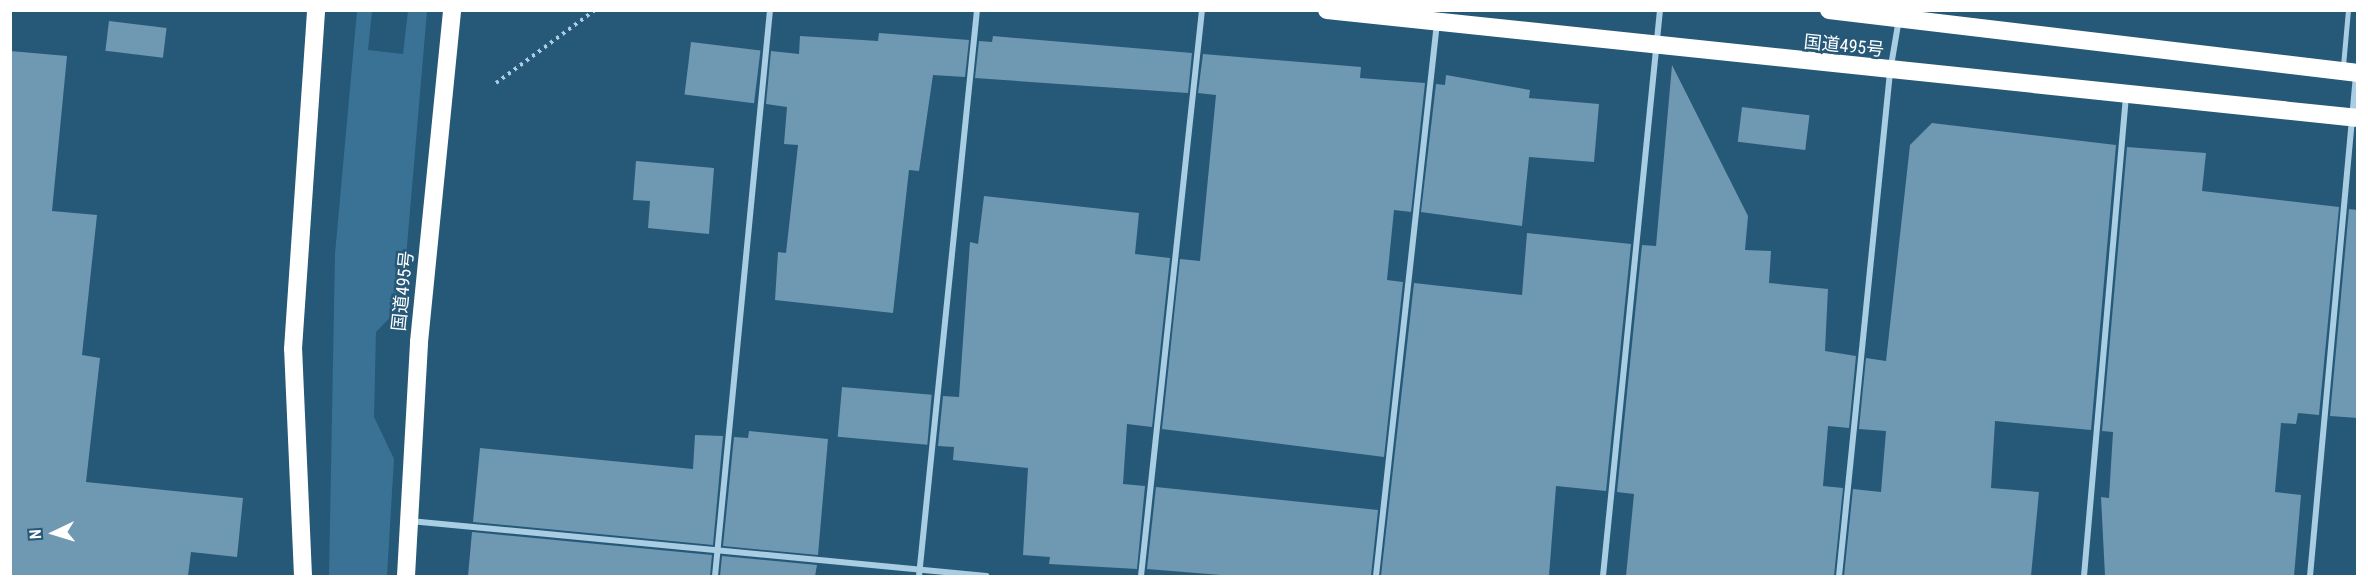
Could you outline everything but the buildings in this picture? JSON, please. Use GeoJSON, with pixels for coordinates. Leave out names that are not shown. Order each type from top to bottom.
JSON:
{"type":"FeatureCollection","features":[{"type":"Feature","properties":{"kind":"highway"},"geometry":{"type":"LineString","coordinates":[[303,576],[293,349],[316,10]]}},
{"type":"Feature","properties":{"kind":"highway","name":"国道495号"},"geometry":{"type":"LineString","coordinates":[[406,576],[419,342],[452,10]]}},
{"type":"Feature","properties":{"kind":"highway","name":"国道495号"},"geometry":{"type":"LineString","coordinates":[[1327,10],[1657,48],[2354,117]]}},
{"type":"Feature","properties":{"kind":"highway","name":"国道495号"},"geometry":{"type":"LineString","coordinates":[[1829,10],[1900,15],[2352,73]]}},
{"type":"Feature","properties":{"kind":"street"},"geometry":{"type":"LineString","coordinates":[[716,576],[770,10]]}},
{"type":"Feature","properties":{"kind":"street"},"geometry":{"type":"LineString","coordinates":[[919,574],[977,10]]}},
{"type":"Feature","properties":{"kind":"street"},"geometry":{"type":"LineString","coordinates":[[1141,576],[1202,10]]}},
{"type":"Feature","properties":{"kind":"street"},"geometry":{"type":"LineString","coordinates":[[1603,576],[1660,10]]}},
{"type":"Feature","properties":{"kind":"street"},"geometry":{"type":"LineString","coordinates":[[1839,576],[1890,72],[1900,15]]}},
{"type":"Feature","properties":{"kind":"street"},"geometry":{"type":"LineString","coordinates":[[1376,576],[1437,23]]}},
{"type":"Feature","properties":{"kind":"street"},"geometry":{"type":"LineString","coordinates":[[2310,576],[2354,117],[2352,73]]}},
{"type":"Feature","properties":{"kind":"street"},"geometry":{"type":"LineString","coordinates":[[2084,576],[2126,95]]}},
{"type":"Feature","properties":{"kind":"street"},"geometry":{"type":"LineString","coordinates":[[410,521],[919,574],[986,576]]}},
{"type":"Feature","properties":{"kind":"lane"},"geometry":{"type":"LineString","coordinates":[[2348,10],[2352,73]]}},
{"type":"Feature","properties":{"kind":"path"},"geometry":{"type":"LineString","coordinates":[[496,83],[595,10]]}},
{"type":"Feature","properties":{"kind":"shaded area"},"geometry":{"type":"Polygon","coordinates":[[[357,11],[372,11],[368,50],[403,54],[408,11],[427,11],[402,305],[376,332],[374,417],[394,459],[387,576],[329,576],[335,254],[357,11]]]}}]}
